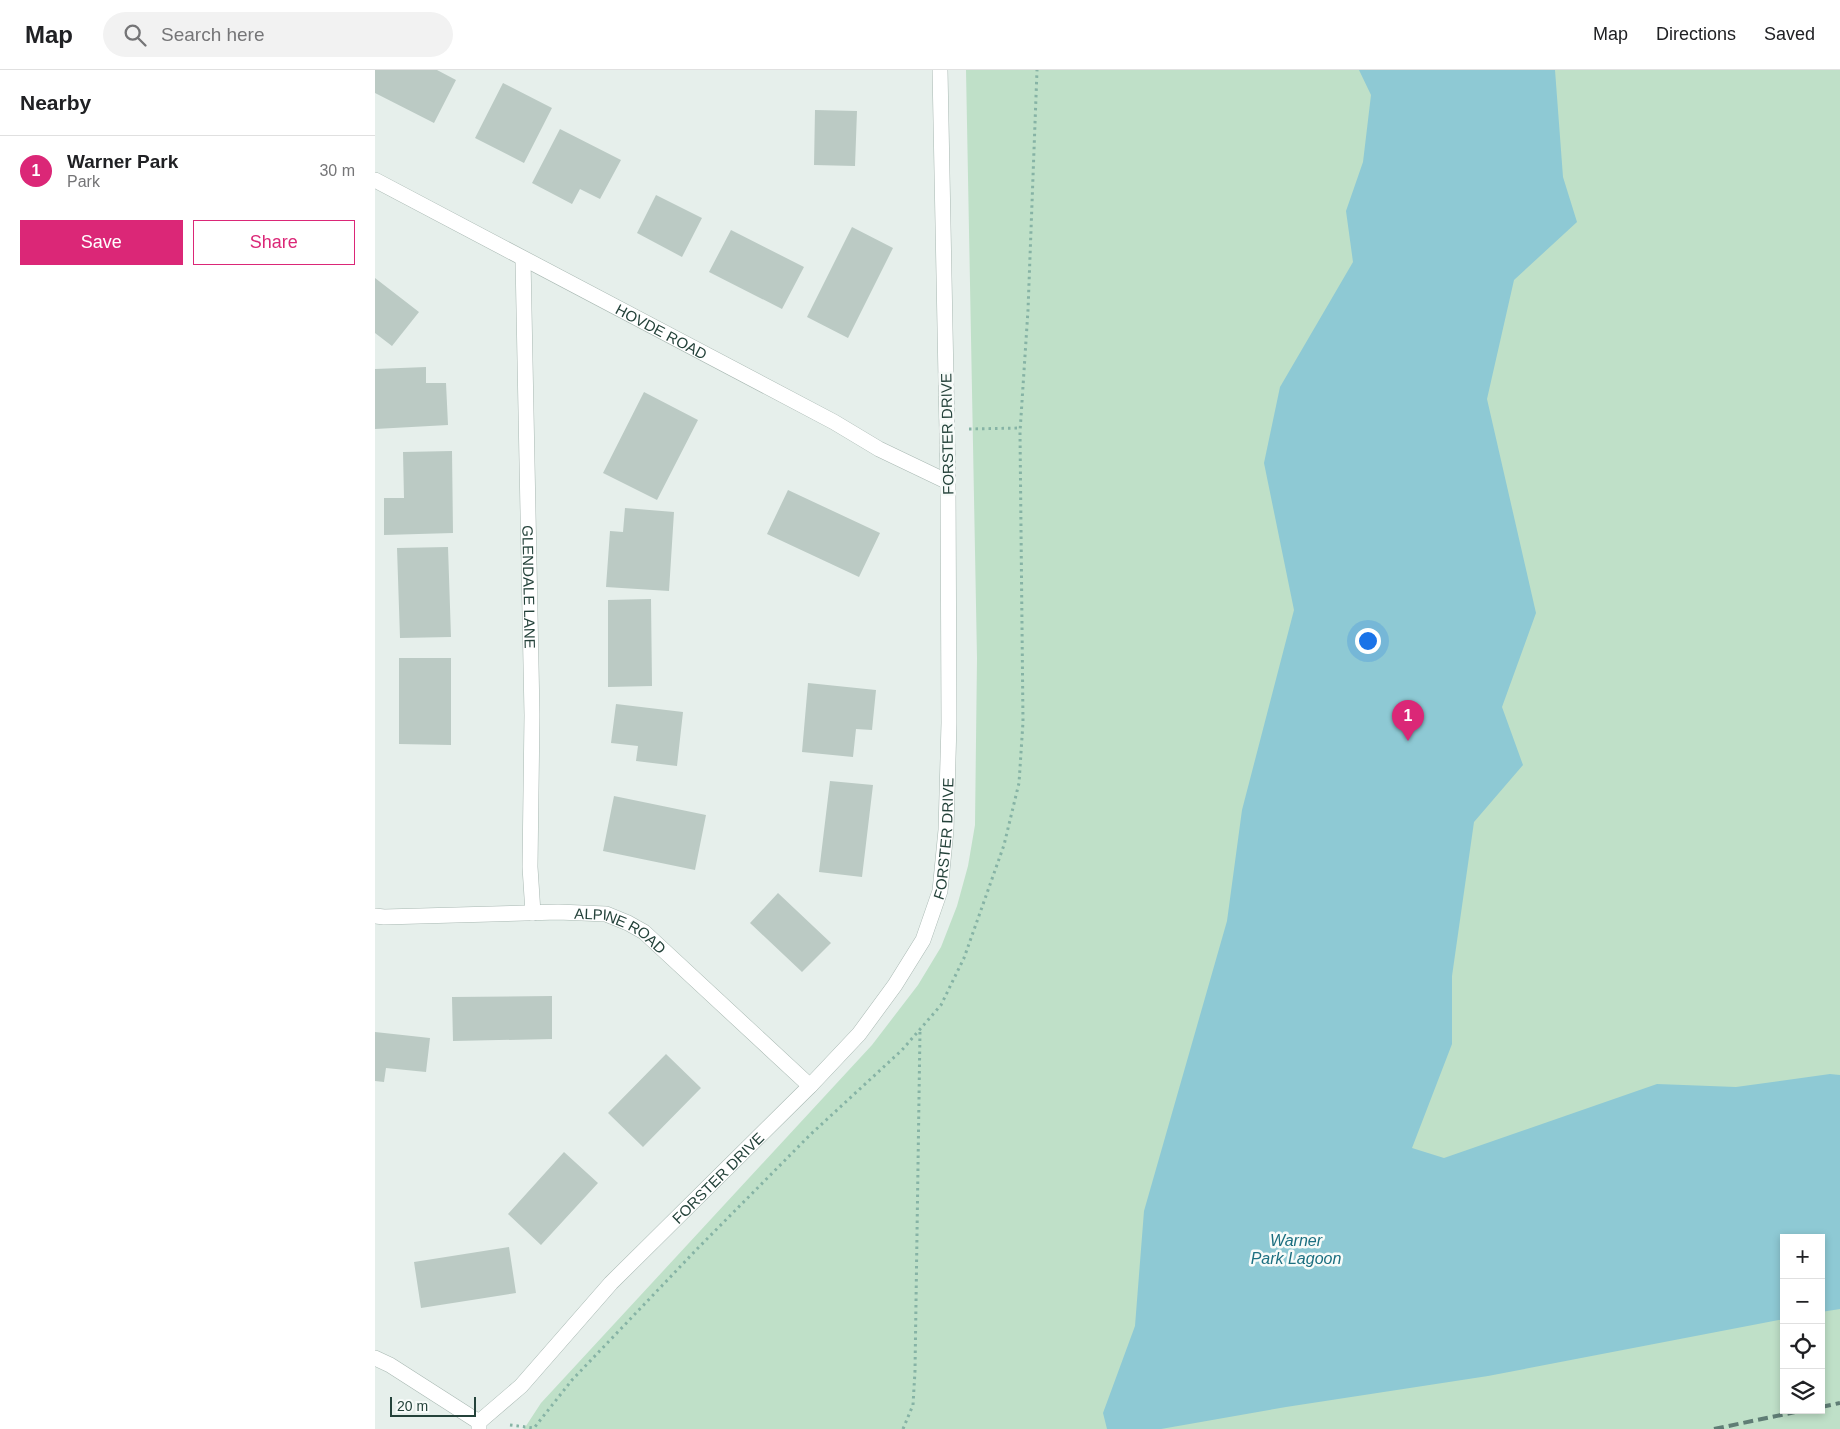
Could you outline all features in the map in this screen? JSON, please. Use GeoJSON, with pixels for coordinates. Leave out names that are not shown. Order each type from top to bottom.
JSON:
{"type":"FeatureCollection","features":[{"type":"Feature","properties":{"kind":"street","name":"FORSTER DRIVE"},"geometry":{"type":"LineString","coordinates":[[479,1425],[521,1386],[611,1283],[810,1086],[859,1034],[895,985],[923,940],[941,891],[946,830],[949,723],[947,430],[940,70]]}},
{"type":"Feature","properties":{"kind":"street","name":"HOVDE ROAD"},"geometry":{"type":"LineString","coordinates":[[375,180],[834,422],[879,449],[947,482]]}},
{"type":"Feature","properties":{"kind":"street","name":"GLENDALE LANE"},"geometry":{"type":"LineString","coordinates":[[523,259],[532,706],[530,867],[533,913]]}},
{"type":"Feature","properties":{"kind":"street","name":"ALPINE ROAD"},"geometry":{"type":"LineString","coordinates":[[375,916],[533,913],[606,914],[644,932],[810,1086]]}},
{"type":"Feature","properties":{"kind":"street"},"geometry":{"type":"LineString","coordinates":[[375,1358],[390,1365],[479,1425]]}},
{"type":"Feature","properties":{"kind":"path"},"geometry":{"type":"LineString","coordinates":[[479,1425],[534,1428],[572,1380],[691,1255],[811,1134],[903,1050],[941,1005],[965,958],[1004,845],[1019,783],[1023,722],[1021,428],[1028,310],[1037,70]]}},
{"type":"Feature","properties":{"kind":"path"},"geometry":{"type":"LineString","coordinates":[[947,430],[1021,428]]}},
{"type":"Feature","properties":{"kind":"path"},"geometry":{"type":"LineString","coordinates":[[903,1429],[913,1405],[915,1371],[920,1029]]}},
{"type":"Feature","properties":{"kind":"green space"},"geometry":{"type":"Polygon","coordinates":[[[966,70],[1840,70],[1840,1429],[524,1429],[541,1403],[872,1045],[918,985],[941,947],[957,906],[968,866],[975,825],[977,658],[966,70]]]}},
{"type":"Feature","properties":{"kind":"water","name":"Warner Park Lagoon"},"geometry":{"type":"Polygon","coordinates":[[[1359,70],[1555,70],[1563,177],[1577,222],[1514,280],[1487,399],[1536,613],[1502,707],[1523,765],[1474,822],[1452,976],[1452,1044],[1412,1148],[1444,1158],[1657,1084],[1736,1087],[1830,1074],[1840,1075],[1840,1309],[1825,1311],[1825,1234],[1780,1234],[1780,1320],[1488,1376],[1286,1407],[1161,1429],[1107,1429],[1103,1413],[1135,1326],[1144,1211],[1227,921],[1242,810],[1294,610],[1264,463],[1280,387],[1353,262],[1346,211],[1363,162],[1371,95],[1359,70]]]}},
{"type":"Feature","properties":{"kind":"building"},"geometry":{"type":"Polygon","coordinates":[[[375,70],[437,70],[456,80],[434,123],[375,93],[375,70]]]}},
{"type":"Feature","properties":{"kind":"building"},"geometry":{"type":"Polygon","coordinates":[[[503,83],[552,108],[524,163],[475,138],[503,83]]]}},
{"type":"Feature","properties":{"kind":"building"},"geometry":{"type":"Polygon","coordinates":[[[815,110],[857,111],[855,166],[814,165],[815,110]]]}},
{"type":"Feature","properties":{"kind":"building"},"geometry":{"type":"Polygon","coordinates":[[[560,129],[621,160],[600,199],[580,189],[572,204],[532,183],[560,129]]]}},
{"type":"Feature","properties":{"kind":"building"},"geometry":{"type":"Polygon","coordinates":[[[656,195],[702,218],[682,257],[637,233],[656,195]]]}},
{"type":"Feature","properties":{"kind":"building"},"geometry":{"type":"Polygon","coordinates":[[[852,227],[893,248],[848,338],[807,317],[852,227]]]}},
{"type":"Feature","properties":{"kind":"building"},"geometry":{"type":"Polygon","coordinates":[[[731,230],[804,267],[782,309],[709,272],[731,230]]]}},
{"type":"Feature","properties":{"kind":"building"},"geometry":{"type":"Polygon","coordinates":[[[375,278],[419,312],[392,346],[375,333],[375,278]]]}},
{"type":"Feature","properties":{"kind":"building"},"geometry":{"type":"Polygon","coordinates":[[[426,367],[426,383],[446,383],[448,425],[375,429],[375,369],[426,367]]]}},
{"type":"Feature","properties":{"kind":"building"},"geometry":{"type":"Polygon","coordinates":[[[644,392],[698,420],[657,500],[603,473],[644,392]]]}},
{"type":"Feature","properties":{"kind":"building"},"geometry":{"type":"Polygon","coordinates":[[[452,451],[453,533],[384,535],[384,498],[404,498],[403,452],[452,451]]]}},
{"type":"Feature","properties":{"kind":"building"},"geometry":{"type":"Polygon","coordinates":[[[788,490],[880,533],[859,577],[767,534],[788,490]]]}},
{"type":"Feature","properties":{"kind":"building"},"geometry":{"type":"Polygon","coordinates":[[[625,508],[674,512],[669,591],[606,587],[610,531],[623,532],[625,508]]]}},
{"type":"Feature","properties":{"kind":"building"},"geometry":{"type":"Polygon","coordinates":[[[448,547],[451,637],[400,638],[397,548],[448,547]]]}},
{"type":"Feature","properties":{"kind":"building"},"geometry":{"type":"Polygon","coordinates":[[[651,599],[652,686],[608,687],[608,600],[651,599]]]}},
{"type":"Feature","properties":{"kind":"building"},"geometry":{"type":"Polygon","coordinates":[[[399,658],[451,658],[451,745],[399,744],[399,658]]]}},
{"type":"Feature","properties":{"kind":"building"},"geometry":{"type":"Polygon","coordinates":[[[808,683],[876,690],[872,730],[856,729],[853,757],[802,752],[808,683]]]}},
{"type":"Feature","properties":{"kind":"building"},"geometry":{"type":"Polygon","coordinates":[[[616,704],[683,712],[677,766],[636,761],[638,746],[611,743],[616,704]]]}},
{"type":"Feature","properties":{"kind":"building"},"geometry":{"type":"Polygon","coordinates":[[[830,781],[873,785],[862,877],[819,872],[830,781]]]}},
{"type":"Feature","properties":{"kind":"building"},"geometry":{"type":"Polygon","coordinates":[[[614,796],[706,815],[695,870],[603,851],[614,796]]]}},
{"type":"Feature","properties":{"kind":"building"},"geometry":{"type":"Polygon","coordinates":[[[778,893],[831,943],[802,972],[750,923],[778,893]]]}},
{"type":"Feature","properties":{"kind":"building"},"geometry":{"type":"Polygon","coordinates":[[[552,996],[552,1039],[453,1041],[452,997],[552,996]]]}},
{"type":"Feature","properties":{"kind":"building"},"geometry":{"type":"Polygon","coordinates":[[[375,1032],[430,1038],[426,1072],[386,1068],[384,1082],[375,1081],[375,1032]]]}},
{"type":"Feature","properties":{"kind":"building"},"geometry":{"type":"Polygon","coordinates":[[[666,1054],[701,1088],[643,1147],[608,1113],[666,1054]]]}},
{"type":"Feature","properties":{"kind":"building"},"geometry":{"type":"Polygon","coordinates":[[[564,1152],[598,1183],[541,1245],[508,1214],[564,1152]]]}},
{"type":"Feature","properties":{"kind":"building"},"geometry":{"type":"Polygon","coordinates":[[[509,1247],[516,1293],[421,1308],[414,1262],[509,1247]]]}},
{"type":"Feature","properties":{"kind":"railway"},"geometry":{"type":"LineString","coordinates":[[1825,1406],[1840,1403]]}},
{"type":"Feature","properties":{"kind":"railway"},"geometry":{"type":"LineString","coordinates":[[1714,1429],[1786,1414]]}},
{"type":"Feature","properties":{"kind":"place","name":"Warner Park"},"geometry":{"type":"Point","coordinates":[1408,741]}}]}
